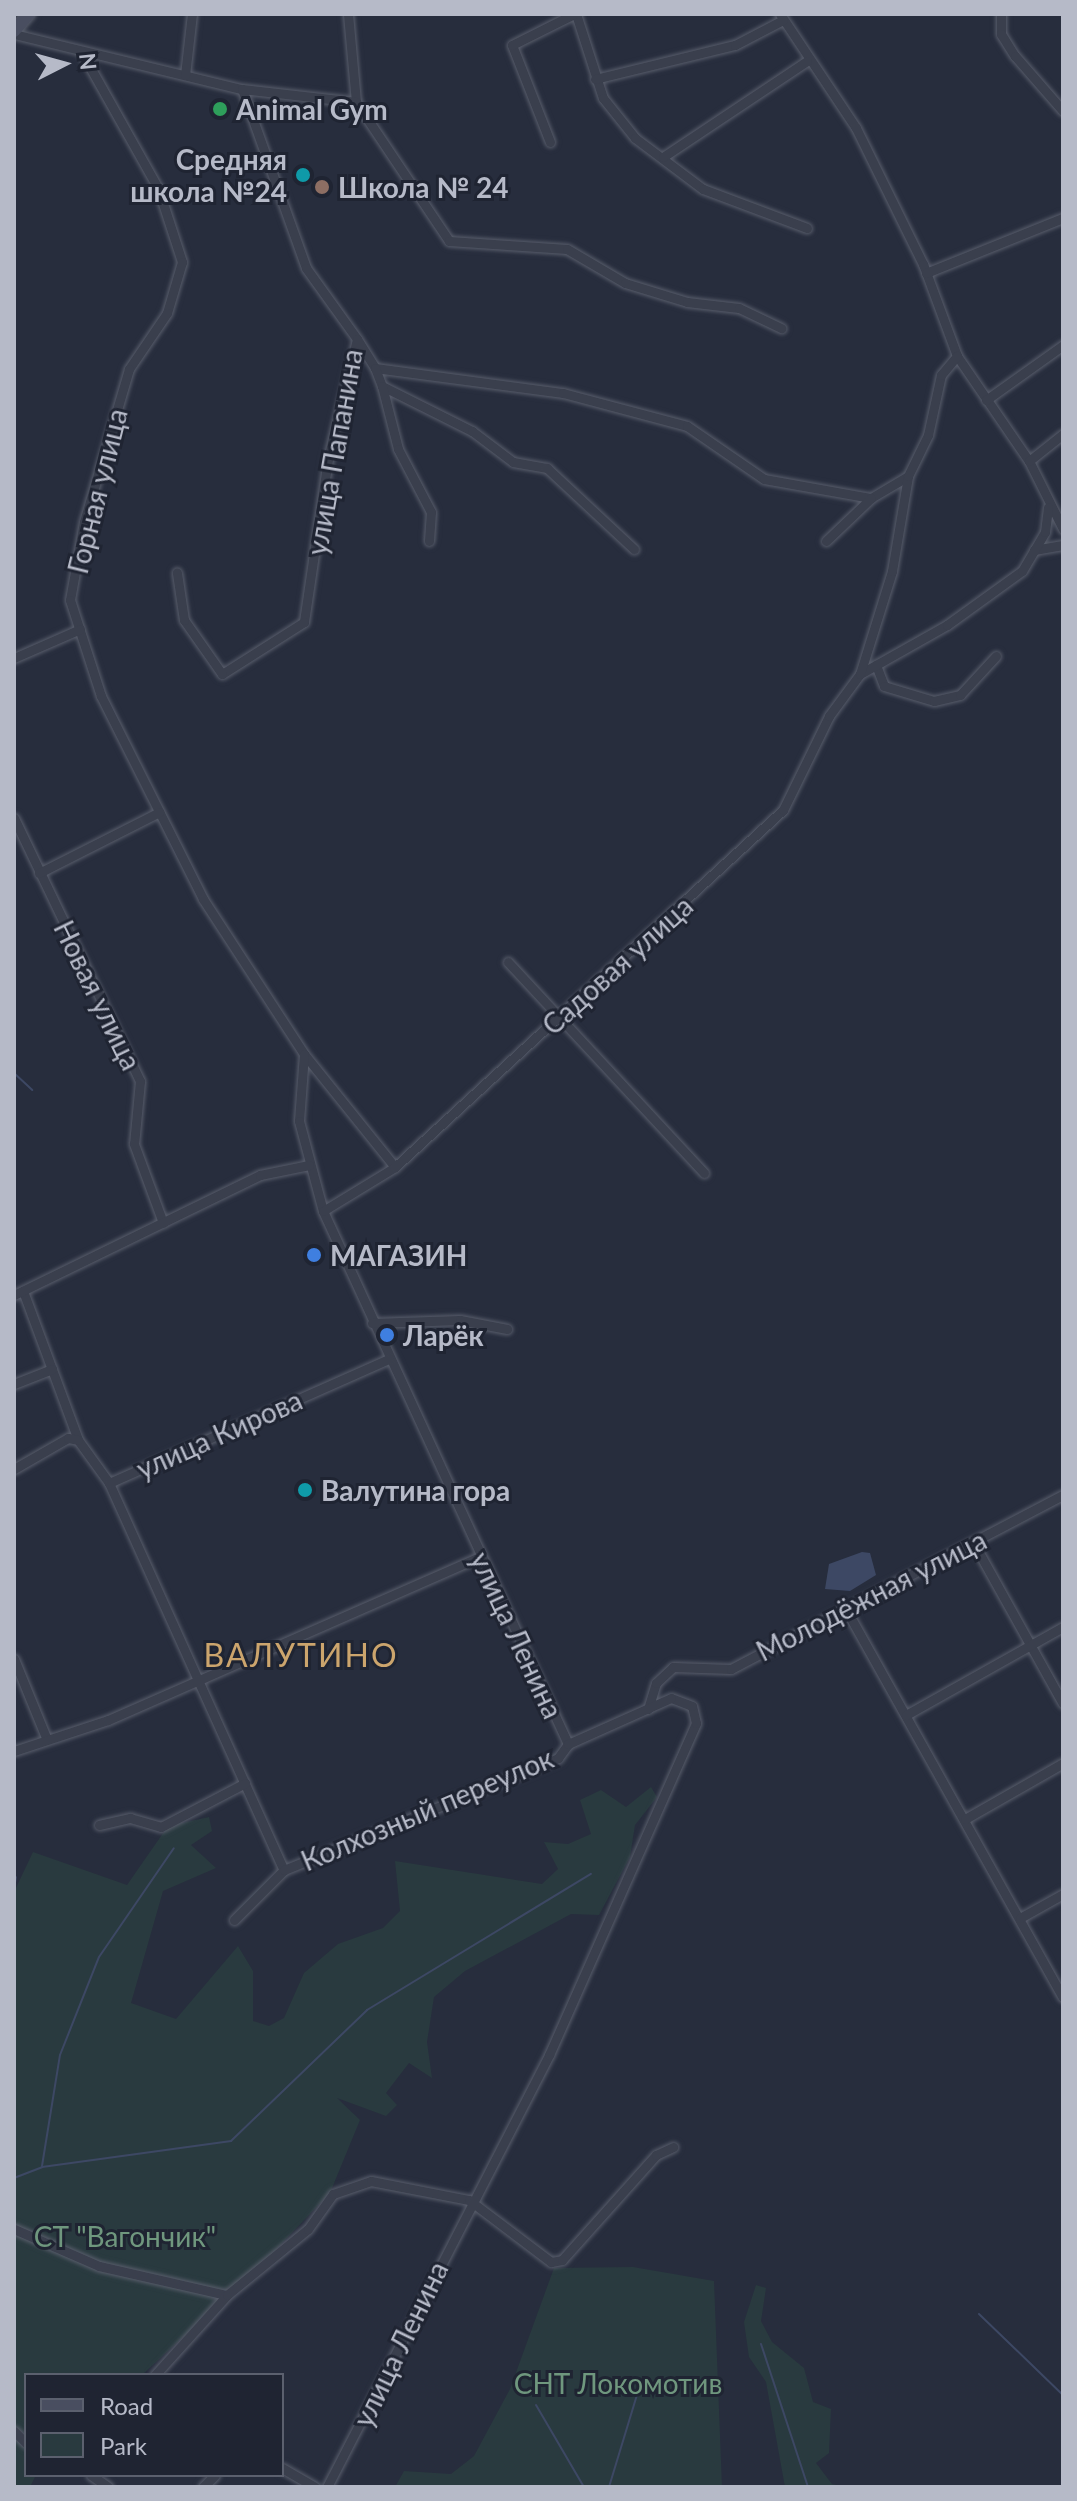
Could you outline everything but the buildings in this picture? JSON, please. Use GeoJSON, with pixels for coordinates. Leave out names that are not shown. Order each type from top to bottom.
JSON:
{"type":"FeatureCollection","features":[{"type":"Feature","properties":{"kind":"street"},"geometry":{"type":"LineString","coordinates":[[29,14],[14,32],[242,89],[356,102]]}},
{"type":"Feature","properties":{"kind":"street"},"geometry":{"type":"LineString","coordinates":[[185,75],[192,14]]}},
{"type":"Feature","properties":{"kind":"street"},"geometry":{"type":"LineString","coordinates":[[348,14],[356,102],[449,241],[567,249],[625,283],[739,308],[781,328]]}},
{"type":"Feature","properties":{"kind":"street"},"geometry":{"type":"LineString","coordinates":[[550,142],[512,45],[575,14],[595,79],[635,138],[703,189],[807,228]]}},
{"type":"Feature","properties":{"kind":"street"},"geometry":{"type":"LineString","coordinates":[[1001,14],[1001,34],[1015,56],[1063,111]]}},
{"type":"Feature","properties":{"kind":"street"},"geometry":{"type":"LineString","coordinates":[[595,79],[735,45],[782,17],[807,61],[856,128],[926,273],[957,356],[1029,461],[1048,507],[1063,529]]}},
{"type":"Feature","properties":{"kind":"street","name":"Горная улица"},"geometry":{"type":"LineString","coordinates":[[81,51],[158,188],[182,262],[167,313],[129,369],[84,522],[70,600],[76,631],[101,696],[203,899],[304,1054],[395,1167]]}},
{"type":"Feature","properties":{"kind":"street"},"geometry":{"type":"LineString","coordinates":[[663,157],[807,61]]}},
{"type":"Feature","properties":{"kind":"street","name":"улица Папанина"},"geometry":{"type":"LineString","coordinates":[[177,573],[184,620],[222,674],[304,622],[328,459],[357,339],[306,268],[242,89]]}},
{"type":"Feature","properties":{"kind":"street"},"geometry":{"type":"LineString","coordinates":[[926,273],[1063,218]]}},
{"type":"Feature","properties":{"kind":"street"},"geometry":{"type":"LineString","coordinates":[[357,339],[382,386],[398,449],[431,512],[429,541]]}},
{"type":"Feature","properties":{"kind":"street"},"geometry":{"type":"LineString","coordinates":[[986,400],[1063,345]]}},
{"type":"Feature","properties":{"kind":"street","name":"Садовая улица"},"geometry":{"type":"LineString","coordinates":[[323,1211],[395,1167],[783,810],[829,716],[860,674],[892,571],[908,476],[928,435],[941,375],[957,356]]}},
{"type":"Feature","properties":{"kind":"street"},"geometry":{"type":"LineString","coordinates":[[375,368],[642,412],[687,426],[764,479],[871,498]]}},
{"type":"Feature","properties":{"kind":"street"},"geometry":{"type":"LineString","coordinates":[[382,386],[472,431],[513,462],[547,468],[634,549]]}},
{"type":"Feature","properties":{"kind":"street"},"geometry":{"type":"LineString","coordinates":[[1029,461],[1063,434]]}},
{"type":"Feature","properties":{"kind":"street"},"geometry":{"type":"LineString","coordinates":[[826,541],[871,498],[908,476]]}},
{"type":"Feature","properties":{"kind":"street","name":"Садовая улица"},"geometry":{"type":"LineString","coordinates":[[860,674],[947,625],[1022,571],[1034,550],[1048,507]]}},
{"type":"Feature","properties":{"kind":"street"},"geometry":{"type":"LineString","coordinates":[[1034,550],[1063,545]]}},
{"type":"Feature","properties":{"kind":"street"},"geometry":{"type":"LineString","coordinates":[[14,658],[76,631]]}},
{"type":"Feature","properties":{"kind":"street"},"geometry":{"type":"LineString","coordinates":[[876,665],[884,686],[934,701],[960,695],[996,656]]}},
{"type":"Feature","properties":{"kind":"street"},"geometry":{"type":"LineString","coordinates":[[39,873],[159,812]]}},
{"type":"Feature","properties":{"kind":"street","name":"Новая улица"},"geometry":{"type":"LineString","coordinates":[[14,818],[140,1081],[134,1144],[163,1223]]}},
{"type":"Feature","properties":{"kind":"street"},"geometry":{"type":"LineString","coordinates":[[508,962],[557,1020],[704,1173]]}},
{"type":"Feature","properties":{"kind":"street","name":"улица Ленина"},"geometry":{"type":"LineString","coordinates":[[304,1054],[299,1121],[323,1211],[568,1744],[671,1698],[692,1706],[696,1723],[549,2055],[469,2200],[327,2487]]}},
{"type":"Feature","properties":{"kind":"street"},"geometry":{"type":"LineString","coordinates":[[14,1469],[73,1439],[74,1428],[19,1293],[260,1175],[309,1165]]}},
{"type":"Feature","properties":{"kind":"street"},"geometry":{"type":"LineString","coordinates":[[372,1323],[460,1320],[507,1329]]}},
{"type":"Feature","properties":{"kind":"street","name":"улица Кирова"},"geometry":{"type":"LineString","coordinates":[[73,1439],[109,1483],[389,1359]]}},
{"type":"Feature","properties":{"kind":"street"},"geometry":{"type":"LineString","coordinates":[[14,1384],[52,1369]]}},
{"type":"Feature","properties":{"kind":"street","name":"Колхозный переулок"},"geometry":{"type":"LineString","coordinates":[[109,1483],[284,1870]]}},
{"type":"Feature","properties":{"kind":"street","name":"Молодёжная улица"},"geometry":{"type":"LineString","coordinates":[[648,1709],[656,1683],[673,1667],[731,1669],[802,1626],[848,1613],[1063,1495]]}},
{"type":"Feature","properties":{"kind":"street"},"geometry":{"type":"LineString","coordinates":[[973,1542],[1063,1704]]}},
{"type":"Feature","properties":{"kind":"street"},"geometry":{"type":"LineString","coordinates":[[14,1751],[199,1681],[480,1557]]}},
{"type":"Feature","properties":{"kind":"street"},"geometry":{"type":"LineString","coordinates":[[848,1613],[1063,1997]]}},
{"type":"Feature","properties":{"kind":"street"},"geometry":{"type":"LineString","coordinates":[[906,1715],[1063,1627]]}},
{"type":"Feature","properties":{"kind":"street"},"geometry":{"type":"LineString","coordinates":[[14,1659],[47,1740]]}},
{"type":"Feature","properties":{"kind":"street","name":"Колхозный переулок"},"geometry":{"type":"LineString","coordinates":[[234,1920],[284,1870],[558,1758],[568,1744]]}},
{"type":"Feature","properties":{"kind":"street"},"geometry":{"type":"LineString","coordinates":[[965,1819],[1063,1763]]}},
{"type":"Feature","properties":{"kind":"street"},"geometry":{"type":"LineString","coordinates":[[99,1825],[130,1818],[161,1827],[245,1783]]}},
{"type":"Feature","properties":{"kind":"street"},"geometry":{"type":"LineString","coordinates":[[1020,1918],[1063,1894]]}},
{"type":"Feature","properties":{"kind":"street"},"geometry":{"type":"LineString","coordinates":[[157,2373],[227,2295],[308,2229],[333,2194],[371,2181],[469,2200],[551,2262],[562,2260],[656,2155],[673,2147]]}},
{"type":"Feature","properties":{"kind":"street"},"geometry":{"type":"LineString","coordinates":[[14,2229],[99,2266],[227,2295]]}},
{"type":"Feature","properties":{"kind":"street"},"geometry":{"type":"LineString","coordinates":[[284,2469],[315,2487]]}},
{"type":"Feature","properties":{"kind":"green space","name":"СТ \"Вагончик\""},"geometry":{"type":"Polygon","coordinates":[[[651,1787],[657,1797],[635,1825],[630,1857],[599,1915],[571,1914],[465,1971],[434,1997],[427,2042],[432,2078],[409,2063],[386,2093],[397,2105],[386,2116],[337,2098],[360,2120],[330,2193],[263,2263],[144,2373],[24,2373],[24,2477],[35,2477],[30,2487],[14,2487],[14,1892],[33,1852],[127,1885],[168,1826],[209,1817],[212,1831],[191,1845],[216,1868],[163,1891],[131,2003],[176,2019],[238,1946],[253,1971],[253,2021],[269,2026],[284,2018],[304,1973],[338,1944],[383,1928],[400,1911],[395,1861],[542,1884],[558,1869],[544,1842],[568,1844],[591,1834],[580,1800],[601,1790],[626,1807],[651,1787]]]}},
{"type":"Feature","properties":{"kind":"green space","name":"СНТ Локомотив"},"geometry":{"type":"Polygon","coordinates":[[[633,2267],[714,2281],[722,2487],[395,2487],[404,2471],[451,2474],[474,2456],[510,2389],[554,2268],[633,2267]]]}},
{"type":"Feature","properties":{"kind":"green space"},"geometry":{"type":"Polygon","coordinates":[[[756,2285],[766,2288],[761,2321],[772,2342],[804,2368],[813,2402],[831,2409],[829,2453],[816,2463],[832,2484],[846,2487],[785,2487],[766,2382],[749,2357],[744,2322],[756,2285]]]}},
{"type":"Feature","properties":{"kind":"water"},"geometry":{"type":"Polygon","coordinates":[[[862,1552],[870,1553],[876,1575],[850,1591],[825,1589],[829,1564],[862,1552]]]}},
{"type":"Feature","properties":{"kind":"waterway"},"geometry":{"type":"LineString","coordinates":[[14,1073],[32,1090]]}},
{"type":"Feature","properties":{"kind":"waterway"},"geometry":{"type":"LineString","coordinates":[[42,2166],[60,2055],[99,1957],[174,1848]]}},
{"type":"Feature","properties":{"kind":"waterway"},"geometry":{"type":"LineString","coordinates":[[14,2178],[42,2167],[231,2141],[367,2010],[591,1874]]}},
{"type":"Feature","properties":{"kind":"waterway"},"geometry":{"type":"LineString","coordinates":[[14,1889],[16,1877]]}},
{"type":"Feature","properties":{"kind":"waterway"},"geometry":{"type":"LineString","coordinates":[[979,2314],[1063,2395]]}},
{"type":"Feature","properties":{"kind":"waterway"},"geometry":{"type":"LineString","coordinates":[[761,2344],[808,2487]]}},
{"type":"Feature","properties":{"kind":"waterway"},"geometry":{"type":"LineString","coordinates":[[609,2487],[641,2382]]}},
{"type":"Feature","properties":{"kind":"waterway"},"geometry":{"type":"LineString","coordinates":[[536,2405],[584,2487]]}},
{"type":"Feature","properties":{"kind":"place","name":"Animal Gym"},"geometry":{"type":"Point","coordinates":[220,109]}},
{"type":"Feature","properties":{"kind":"place","name":"Средняя школа №24"},"geometry":{"type":"Point","coordinates":[303,175]}},
{"type":"Feature","properties":{"kind":"place","name":"Школа № 24"},"geometry":{"type":"Point","coordinates":[322,187]}},
{"type":"Feature","properties":{"kind":"place","name":"МАГАЗИН"},"geometry":{"type":"Point","coordinates":[314,1255]}},
{"type":"Feature","properties":{"kind":"place","name":"Ларёк"},"geometry":{"type":"Point","coordinates":[387,1335]}},
{"type":"Feature","properties":{"kind":"place","name":"Валутина гора"},"geometry":{"type":"Point","coordinates":[305,1490]}},
{"type":"Feature","properties":{"kind":"district","name":"ВАЛУТИНО"},"geometry":{"type":"Point","coordinates":[301,1655]}}]}
